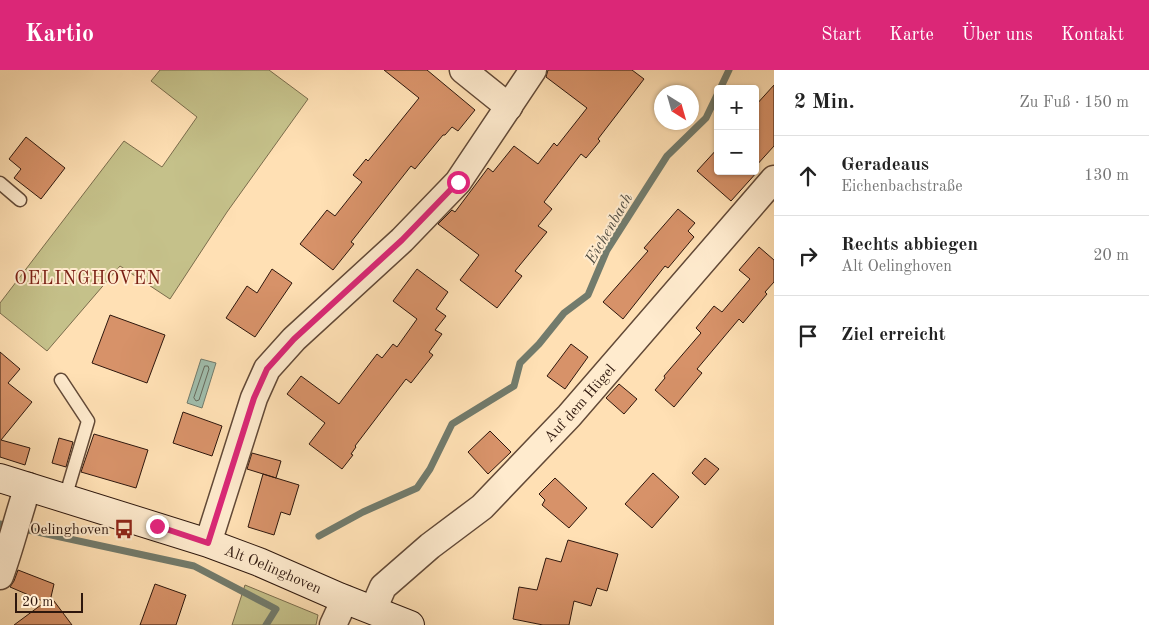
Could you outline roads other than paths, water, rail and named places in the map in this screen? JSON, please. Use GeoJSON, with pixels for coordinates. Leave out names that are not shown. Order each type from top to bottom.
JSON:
{"type":"FeatureCollection","features":[{"type":"Feature","properties":{"kind":"main road","name":"Alt Oelinghoven"},"geometry":{"type":"LineString","coordinates":[[0,478],[24,498],[65,498],[208,543],[259,562],[410,625]]}},
{"type":"Feature","properties":{"kind":"street"},"geometry":{"type":"LineString","coordinates":[[463,70],[509,107]]}},
{"type":"Feature","properties":{"kind":"street"},"geometry":{"type":"LineString","coordinates":[[208,543],[254,398],[267,369],[294,339],[402,240],[458,182],[533,70]]}},
{"type":"Feature","properties":{"kind":"street","name":"Auf dem Hügel"},"geometry":{"type":"LineString","coordinates":[[373,610],[383,587],[430,546],[482,507],[569,416],[774,179]]}},
{"type":"Feature","properties":{"kind":"street"},"geometry":{"type":"LineString","coordinates":[[0,576],[14,537],[24,498]]}},
{"type":"Feature","properties":{"kind":"street"},"geometry":{"type":"LineString","coordinates":[[333,625],[345,599]]}},
{"type":"Feature","properties":{"kind":"lane"},"geometry":{"type":"LineString","coordinates":[[0,183],[20,200]]}},
{"type":"Feature","properties":{"kind":"lane"},"geometry":{"type":"LineString","coordinates":[[61,380],[88,421],[65,498]]}},
{"type":"Feature","properties":{"kind":"water"},"geometry":{"type":"Polygon","coordinates":[[[201,359],[216,363],[202,408],[187,403],[201,359]]]}},
{"type":"Feature","properties":{"kind":"waterway","name":"Eichenbach"},"geometry":{"type":"LineString","coordinates":[[722,85],[729,70]]}},
{"type":"Feature","properties":{"kind":"waterway","name":"Eichenbach"},"geometry":{"type":"LineString","coordinates":[[319,536],[363,512],[417,488],[430,469],[452,424],[514,386],[520,363],[539,344],[564,313],[588,295],[607,250],[667,156],[706,118],[714,101]]}},
{"type":"Feature","properties":{"kind":"waterway"},"geometry":{"type":"LineString","coordinates":[[0,524],[194,566],[276,609],[266,625]]}},
{"type":"Feature","properties":{"kind":"place","name":"Oelinghoven"},"geometry":{"type":"Point","coordinates":[124,529]}},
{"type":"Feature","properties":{"kind":"district","name":"OELINGHOVEN"},"geometry":{"type":"Point","coordinates":[88,278]}}]}
